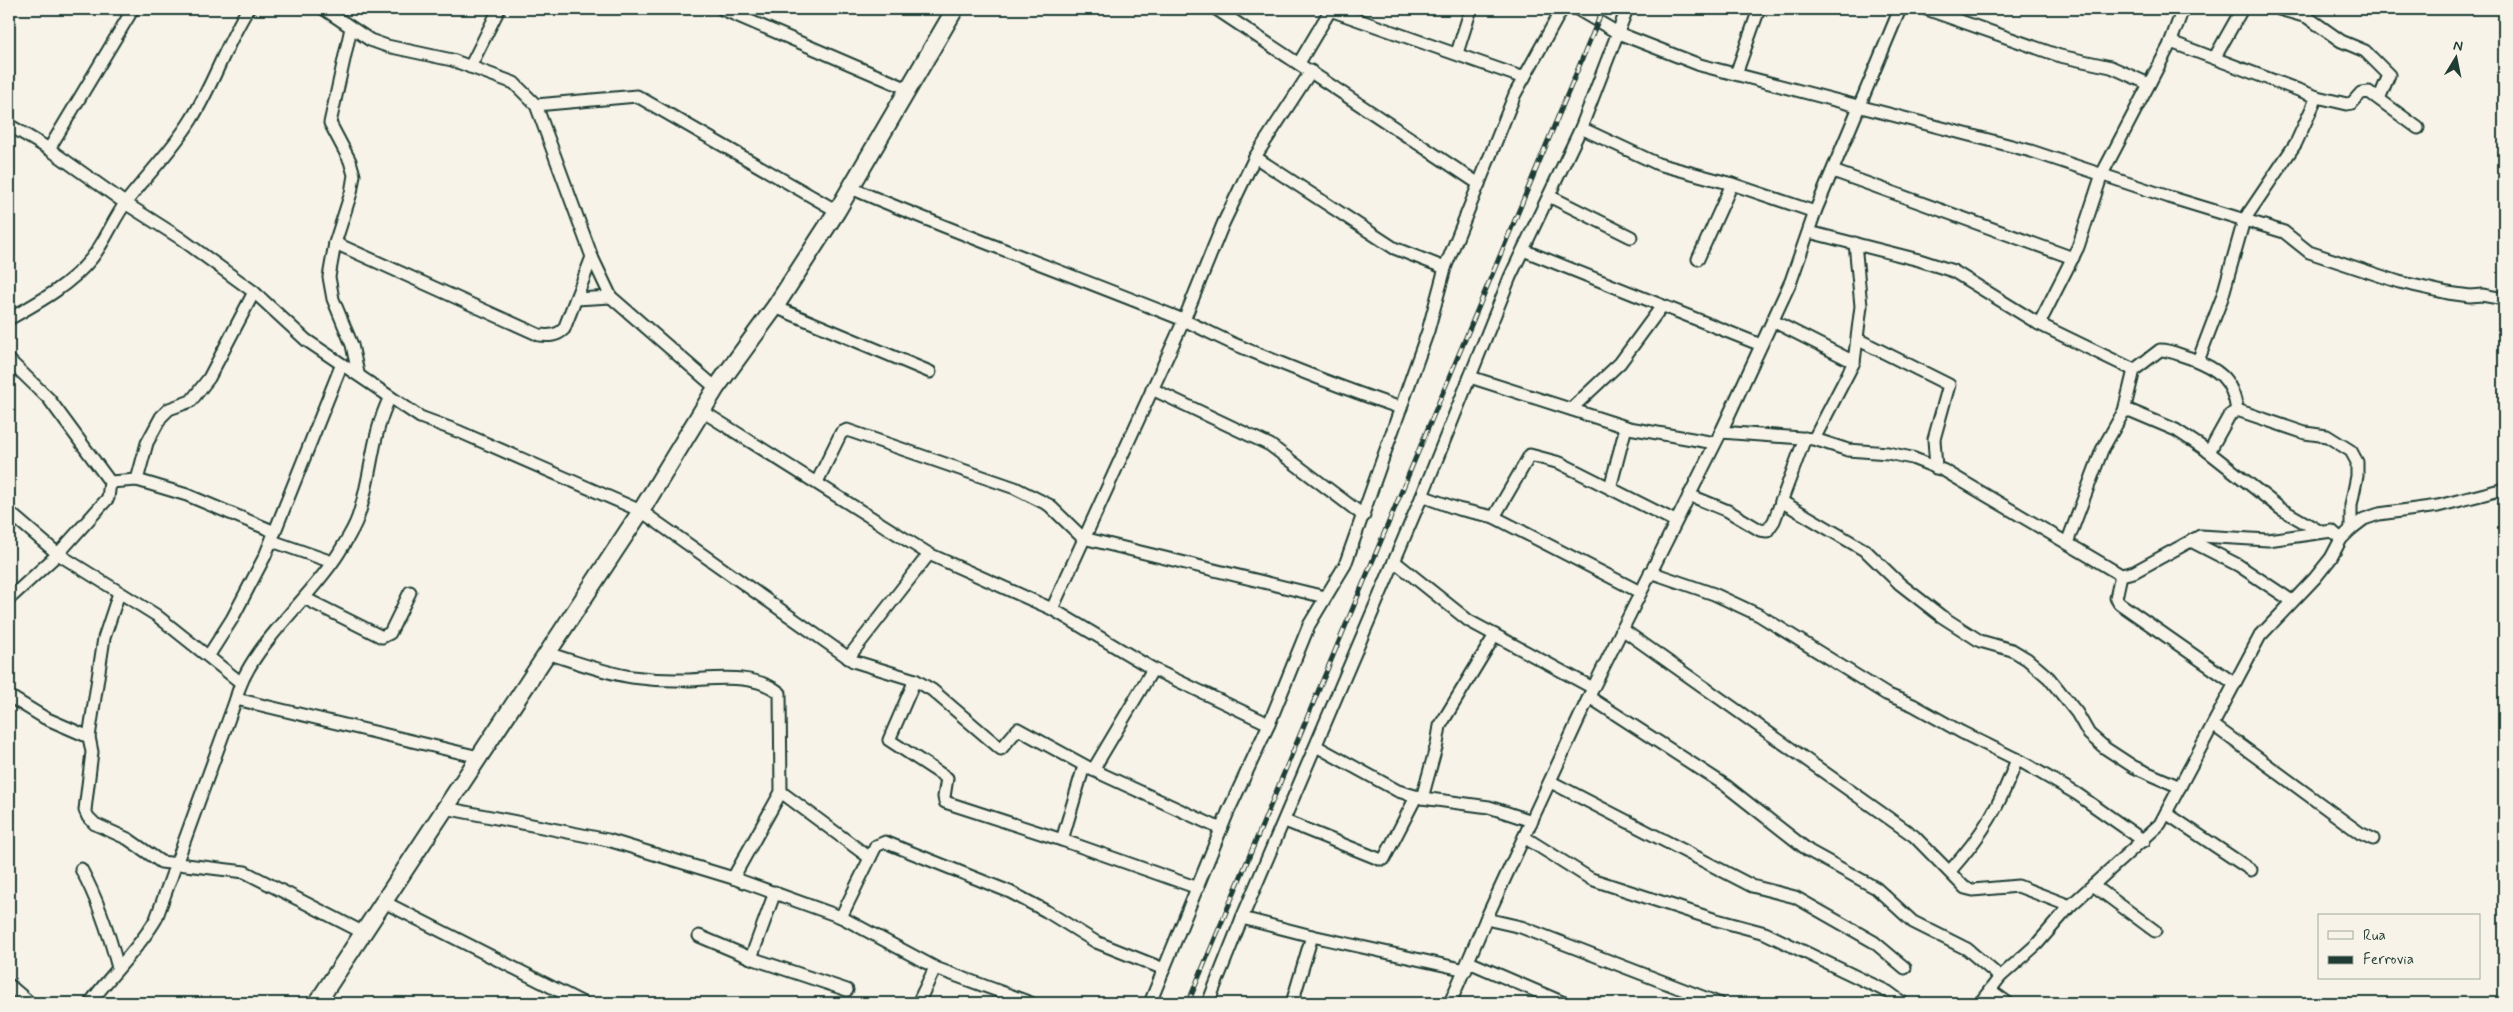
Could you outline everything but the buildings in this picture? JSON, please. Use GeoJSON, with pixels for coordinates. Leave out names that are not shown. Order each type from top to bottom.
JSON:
{"type":"FeatureCollection","features":[{"type":"Feature","properties":{"kind":"street"},"geometry":{"type":"LineString","coordinates":[[49,149],[133,9]]}},
{"type":"Feature","properties":{"kind":"street"},"geometry":{"type":"LineString","coordinates":[[9,319],[49,296],[70,280],[92,259],[125,203],[190,121],[209,88],[232,35],[248,9]]}},
{"type":"Feature","properties":{"kind":"street"},"geometry":{"type":"LineString","coordinates":[[324,9],[370,40],[387,46],[452,60],[514,83],[536,105],[592,257],[611,297],[716,388]]}},
{"type":"Feature","properties":{"kind":"street"},"geometry":{"type":"LineString","coordinates":[[470,67],[499,9]]}},
{"type":"Feature","properties":{"kind":"street"},"geometry":{"type":"LineString","coordinates":[[722,9],[908,89]]}},
{"type":"Feature","properties":{"kind":"street"},"geometry":{"type":"LineString","coordinates":[[317,1003],[641,511],[716,388],[774,307],[837,211],[955,9]]}},
{"type":"Feature","properties":{"kind":"street"},"geometry":{"type":"LineString","coordinates":[[1216,9],[1479,184]]}},
{"type":"Feature","properties":{"kind":"street"},"geometry":{"type":"LineString","coordinates":[[1298,63],[1330,9],[1381,29],[1457,53],[1524,78]]}},
{"type":"Feature","properties":{"kind":"street"},"geometry":{"type":"LineString","coordinates":[[1457,53],[1471,9]]}},
{"type":"Feature","properties":{"kind":"street"},"geometry":{"type":"LineString","coordinates":[[1150,1003],[1221,829],[1269,724],[1309,625],[1346,565],[1428,330],[1445,268],[1515,94],[1562,9]]}},
{"type":"Feature","properties":{"kind":"street"},"geometry":{"type":"LineString","coordinates":[[1577,9],[1618,33],[1700,65],[1860,108],[1904,116],[2031,151],[2169,197],[2284,232],[2309,252],[2399,282],[2448,293],[2470,296],[2482,295],[2504,300]]}},
{"type":"Feature","properties":{"kind":"street"},"geometry":{"type":"LineString","coordinates":[[1208,1003],[1242,918],[1422,496],[1510,276],[1581,128],[1627,9]]}},
{"type":"Feature","properties":{"kind":"street"},"geometry":{"type":"LineString","coordinates":[[1450,1003],[1468,966],[1486,919],[1591,693],[1721,432],[1791,281],[1815,212],[1900,9]]}},
{"type":"Feature","properties":{"kind":"street"},"geometry":{"type":"LineString","coordinates":[[1926,9],[2060,56],[2111,66],[2149,84]]}},
{"type":"Feature","properties":{"kind":"street"},"geometry":{"type":"LineString","coordinates":[[2039,324],[2073,258],[2102,174],[2171,42],[2183,9]]}},
{"type":"Feature","properties":{"kind":"street"},"geometry":{"type":"LineString","coordinates":[[2215,57],[2242,9]]}},
{"type":"Feature","properties":{"kind":"street"},"geometry":{"type":"LineString","coordinates":[[2279,9],[2307,18],[2341,41],[2365,51],[2389,75],[2379,99]]}},
{"type":"Feature","properties":{"kind":"street"},"geometry":{"type":"LineString","coordinates":[[1736,74],[1758,12]]}},
{"type":"Feature","properties":{"kind":"street"},"geometry":{"type":"LineString","coordinates":[[351,28],[330,124],[350,161],[354,175],[351,193],[335,243],[329,277],[333,299],[352,345],[358,373]]}},
{"type":"Feature","properties":{"kind":"street"},"geometry":{"type":"LineString","coordinates":[[2171,42],[2215,57],[2316,97],[2352,104],[2365,91],[2418,128]]}},
{"type":"Feature","properties":{"kind":"street"},"geometry":{"type":"LineString","coordinates":[[1052,609],[1184,320],[1223,224],[1255,158],[1311,71]]}},
{"type":"Feature","properties":{"kind":"street"},"geometry":{"type":"LineString","coordinates":[[536,105],[637,96],[837,211]]}},
{"type":"Feature","properties":{"kind":"street"},"geometry":{"type":"LineString","coordinates":[[2198,361],[2222,298],[2244,220],[2296,143],[2316,97]]}},
{"type":"Feature","properties":{"kind":"street"},"geometry":{"type":"LineString","coordinates":[[9,126],[49,149],[125,203],[180,238],[254,292],[306,340],[341,366],[358,373],[420,417],[460,432],[641,511],[848,658],[915,680],[932,690],[1001,749],[1018,729],[1089,768],[1221,829]]}},
{"type":"Feature","properties":{"kind":"street"},"geometry":{"type":"LineString","coordinates":[[1581,128],[1658,164],[1732,184],[1815,212]]}},
{"type":"Feature","properties":{"kind":"street"},"geometry":{"type":"LineString","coordinates":[[1255,158],[1394,248],[1445,268]]}},
{"type":"Feature","properties":{"kind":"street"},"geometry":{"type":"LineString","coordinates":[[1833,171],[2073,258]]}},
{"type":"Feature","properties":{"kind":"street"},"geometry":{"type":"LineString","coordinates":[[1698,259],[1732,184]]}},
{"type":"Feature","properties":{"kind":"street"},"geometry":{"type":"LineString","coordinates":[[851,188],[949,230],[1048,266],[1184,320],[1234,344],[1342,388],[1400,408]]}},
{"type":"Feature","properties":{"kind":"street"},"geometry":{"type":"LineString","coordinates":[[1549,196],[1631,237]]}},
{"type":"Feature","properties":{"kind":"street"},"geometry":{"type":"LineString","coordinates":[[1809,232],[1953,271],[2039,324],[2134,370]]}},
{"type":"Feature","properties":{"kind":"street"},"geometry":{"type":"LineString","coordinates":[[335,243],[539,335],[550,336],[560,333],[564,329],[592,257]]}},
{"type":"Feature","properties":{"kind":"street"},"geometry":{"type":"LineString","coordinates":[[1690,495],[1767,531],[1774,521],[1809,438],[1854,362],[1860,286],[1855,243]]}},
{"type":"Feature","properties":{"kind":"street"},"geometry":{"type":"LineString","coordinates":[[1523,250],[1761,346]]}},
{"type":"Feature","properties":{"kind":"street"},"geometry":{"type":"LineString","coordinates":[[137,480],[147,443],[161,417],[169,409],[191,401],[209,378],[254,292]]}},
{"type":"Feature","properties":{"kind":"street"},"geometry":{"type":"LineString","coordinates":[[576,299],[611,297]]}},
{"type":"Feature","properties":{"kind":"street"},"geometry":{"type":"LineString","coordinates":[[1571,409],[1620,363],[1662,306]]}},
{"type":"Feature","properties":{"kind":"street"},"geometry":{"type":"LineString","coordinates":[[774,307],[930,372]]}},
{"type":"Feature","properties":{"kind":"street"},"geometry":{"type":"LineString","coordinates":[[1772,321],[1854,362]]}},
{"type":"Feature","properties":{"kind":"street"},"geometry":{"type":"LineString","coordinates":[[1856,339],[1949,385],[1934,439],[1936,468]]}},
{"type":"Feature","properties":{"kind":"street"},"geometry":{"type":"LineString","coordinates":[[2067,543],[2102,450],[2124,412],[2134,370],[2160,350],[2198,361],[2216,370],[2229,384],[2235,397],[2237,410]]}},
{"type":"Feature","properties":{"kind":"street"},"geometry":{"type":"LineString","coordinates":[[9,360],[49,399],[110,482],[108,498],[58,554],[9,599]]}},
{"type":"Feature","properties":{"kind":"street"},"geometry":{"type":"LineString","coordinates":[[209,655],[232,619],[273,536],[341,366]]}},
{"type":"Feature","properties":{"kind":"street"},"geometry":{"type":"LineString","coordinates":[[1470,377],[1626,427],[1715,443]]}},
{"type":"Feature","properties":{"kind":"street"},"geometry":{"type":"LineString","coordinates":[[1152,389],[1270,445],[1364,516]]}},
{"type":"Feature","properties":{"kind":"street"},"geometry":{"type":"LineString","coordinates":[[90,1003],[118,968],[144,940],[156,919],[174,865],[236,699],[240,682],[255,658],[332,562],[357,519],[380,418],[390,397]]}},
{"type":"Feature","properties":{"kind":"street"},"geometry":{"type":"LineString","coordinates":[[2208,452],[2229,416],[2237,410]]}},
{"type":"Feature","properties":{"kind":"street"},"geometry":{"type":"LineString","coordinates":[[2237,410],[2305,433],[2327,436],[2351,451],[2356,462],[2357,476],[2351,505],[2351,529]]}},
{"type":"Feature","properties":{"kind":"street"},"geometry":{"type":"LineString","coordinates":[[702,411],[930,554],[1052,609],[1153,669],[1269,724]]}},
{"type":"Feature","properties":{"kind":"street"},"geometry":{"type":"LineString","coordinates":[[2124,412],[2131,411],[2176,430],[2281,508],[2321,532]]}},
{"type":"Feature","properties":{"kind":"street"},"geometry":{"type":"LineString","coordinates":[[1610,488],[1626,427]]}},
{"type":"Feature","properties":{"kind":"street"},"geometry":{"type":"LineString","coordinates":[[817,482],[841,433],[847,430],[1015,488],[1049,505],[1083,538],[1325,597]]}},
{"type":"Feature","properties":{"kind":"street"},"geometry":{"type":"LineString","coordinates":[[1721,432],[1809,438],[1848,450],[1888,453],[1912,458],[1936,468],[2121,575],[2134,572],[2200,536],[2211,535],[2268,540],[2332,531],[2341,539]]}},
{"type":"Feature","properties":{"kind":"street"},"geometry":{"type":"LineString","coordinates":[[1494,517],[1530,455],[1560,463],[1675,521]]}},
{"type":"Feature","properties":{"kind":"street"},"geometry":{"type":"LineString","coordinates":[[110,482],[137,480],[187,495],[332,562]]}},
{"type":"Feature","properties":{"kind":"street"},"geometry":{"type":"LineString","coordinates":[[1980,1003],[2000,977],[2037,944],[2070,906],[2144,841],[2166,814],[2193,758],[2260,636],[2331,558],[2341,539],[2351,529],[2364,519],[2380,514],[2438,506],[2504,489]]}},
{"type":"Feature","properties":{"kind":"street"},"geometry":{"type":"LineString","coordinates":[[1422,496],[1458,509],[1494,517],[1640,592]]}},
{"type":"Feature","properties":{"kind":"street"},"geometry":{"type":"LineString","coordinates":[[1781,501],[1866,551],[1900,584],[1941,616],[1980,641],[2012,650],[2027,659],[2049,678],[2077,713],[2089,734],[2105,748],[2134,766],[2180,787]]}},
{"type":"Feature","properties":{"kind":"street"},"geometry":{"type":"LineString","coordinates":[[9,512],[58,554],[156,614],[240,682]]}},
{"type":"Feature","properties":{"kind":"street"},"geometry":{"type":"LineString","coordinates":[[2191,541],[2238,565],[2292,601]]}},
{"type":"Feature","properties":{"kind":"street"},"geometry":{"type":"LineString","coordinates":[[848,658],[930,554]]}},
{"type":"Feature","properties":{"kind":"street"},"geometry":{"type":"LineString","coordinates":[[1394,562],[1469,621],[1591,693],[1725,785],[1809,851],[1876,888],[1913,922],[1967,950],[2000,977]]}},
{"type":"Feature","properties":{"kind":"street"},"geometry":{"type":"LineString","coordinates":[[1650,572],[1714,594],[1759,615],[1886,694],[1913,705],[2077,794],[2144,841]]}},
{"type":"Feature","properties":{"kind":"street"},"geometry":{"type":"LineString","coordinates":[[2121,575],[2116,598],[2119,603],[2235,684]]}},
{"type":"Feature","properties":{"kind":"street"},"geometry":{"type":"LineString","coordinates":[[304,598],[382,637],[390,633],[410,592]]}},
{"type":"Feature","properties":{"kind":"street"},"geometry":{"type":"LineString","coordinates":[[119,593],[104,638],[89,738],[92,752],[85,810],[88,817],[95,824],[128,839],[161,862],[246,872],[364,933]]}},
{"type":"Feature","properties":{"kind":"street"},"geometry":{"type":"LineString","coordinates":[[1622,628],[1914,836],[1968,889],[2018,886],[2070,906]]}},
{"type":"Feature","properties":{"kind":"street"},"geometry":{"type":"LineString","coordinates":[[1284,821],[1379,860],[1384,859],[1419,797],[1437,744],[1440,726],[1495,635]]}},
{"type":"Feature","properties":{"kind":"street"},"geometry":{"type":"LineString","coordinates":[[546,653],[631,677],[676,680],[709,677],[734,679],[772,687],[780,693],[781,792],[733,878]]}},
{"type":"Feature","properties":{"kind":"street"},"geometry":{"type":"LineString","coordinates":[[1062,840],[1089,768],[1153,669]]}},
{"type":"Feature","properties":{"kind":"street"},"geometry":{"type":"LineString","coordinates":[[915,680],[889,740],[948,778],[944,797],[945,802],[1062,840],[1198,888]]}},
{"type":"Feature","properties":{"kind":"street"},"geometry":{"type":"LineString","coordinates":[[9,696],[45,718],[89,738]]}},
{"type":"Feature","properties":{"kind":"street"},"geometry":{"type":"LineString","coordinates":[[236,699],[478,756]]}},
{"type":"Feature","properties":{"kind":"street"},"geometry":{"type":"LineString","coordinates":[[2213,724],[2360,833],[2373,839]]}},
{"type":"Feature","properties":{"kind":"street"},"geometry":{"type":"LineString","coordinates":[[1316,746],[1398,791],[1419,797],[1489,807],[1532,821]]}},
{"type":"Feature","properties":{"kind":"street"},"geometry":{"type":"LineString","coordinates":[[1950,871],[1983,831],[1998,806],[2017,760]]}},
{"type":"Feature","properties":{"kind":"street"},"geometry":{"type":"LineString","coordinates":[[1551,782],[1752,886],[1795,897],[1874,942],[1905,968]]}},
{"type":"Feature","properties":{"kind":"street"},"geometry":{"type":"LineString","coordinates":[[781,792],[870,858]]}},
{"type":"Feature","properties":{"kind":"street"},"geometry":{"type":"LineString","coordinates":[[445,808],[608,840],[733,878],[841,917],[935,968],[1031,1003]]}},
{"type":"Feature","properties":{"kind":"street"},"geometry":{"type":"LineString","coordinates":[[2166,814],[2250,870]]}},
{"type":"Feature","properties":{"kind":"street"},"geometry":{"type":"LineString","coordinates":[[1524,837],[1592,879],[1713,919],[1765,933],[1888,992],[1903,1003]]}},
{"type":"Feature","properties":{"kind":"street"},"geometry":{"type":"LineString","coordinates":[[841,917],[876,846],[885,842],[1010,892],[1046,911],[1096,942],[1164,969]]}},
{"type":"Feature","properties":{"kind":"street"},"geometry":{"type":"LineString","coordinates":[[81,869],[98,900],[118,968]]}},
{"type":"Feature","properties":{"kind":"street"},"geometry":{"type":"LineString","coordinates":[[2093,885],[2155,931]]}},
{"type":"Feature","properties":{"kind":"street"},"geometry":{"type":"LineString","coordinates":[[751,958],[774,892]]}},
{"type":"Feature","properties":{"kind":"street"},"geometry":{"type":"LineString","coordinates":[[384,902],[583,1003]]}},
{"type":"Feature","properties":{"kind":"street"},"geometry":{"type":"LineString","coordinates":[[1242,918],[1312,936],[1468,966],[1564,1003]]}},
{"type":"Feature","properties":{"kind":"street"},"geometry":{"type":"LineString","coordinates":[[1486,919],[1521,927],[1718,1003]]}},
{"type":"Feature","properties":{"kind":"street"},"geometry":{"type":"LineString","coordinates":[[699,936],[751,958],[847,990]]}},
{"type":"Feature","properties":{"kind":"street"},"geometry":{"type":"LineString","coordinates":[[1292,1003],[1312,936]]}},
{"type":"Feature","properties":{"kind":"street"},"geometry":{"type":"LineString","coordinates":[[918,1003],[935,968]]}},
{"type":"Feature","properties":{"kind":"street"},"geometry":{"type":"LineString","coordinates":[[9,985],[30,1003]]}},
{"type":"Feature","properties":{"kind":"street"},"geometry":{"type":"LineString","coordinates":[[1990,990],[2008,1003]]}},
{"type":"Feature","properties":{"kind":"railway"},"geometry":{"type":"LineString","coordinates":[[1188,1003],[1603,9]]}}]}
